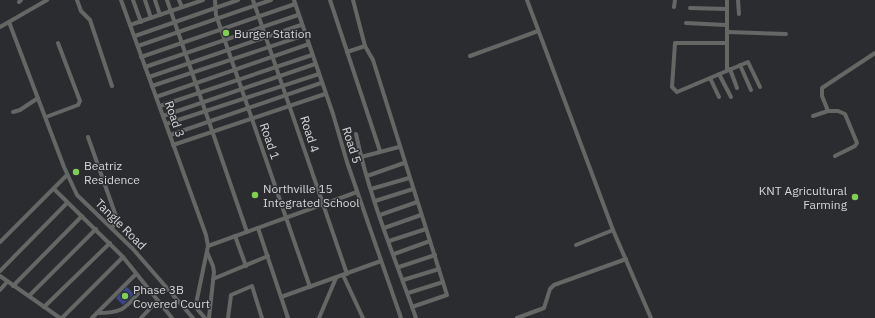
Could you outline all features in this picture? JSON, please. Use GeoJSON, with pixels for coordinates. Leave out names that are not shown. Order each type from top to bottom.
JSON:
{"type":"FeatureCollection","features":[{"type":"Feature","properties":{"kind":"street"},"geometry":{"type":"LineString","coordinates":[[0,27],[41,2],[47,0]]}},
{"type":"Feature","properties":{"kind":"street"},"geometry":{"type":"LineString","coordinates":[[77,0],[82,12],[90,20],[112,86]]}},
{"type":"Feature","properties":{"kind":"street","name":"Road 3"},"geometry":{"type":"LineString","coordinates":[[122,0],[141,57],[199,214],[208,246]]}},
{"type":"Feature","properties":{"kind":"street"},"geometry":{"type":"LineString","coordinates":[[133,0],[141,22]]}},
{"type":"Feature","properties":{"kind":"street"},"geometry":{"type":"LineString","coordinates":[[145,0],[151,18]]}},
{"type":"Feature","properties":{"kind":"street"},"geometry":{"type":"LineString","coordinates":[[156,0],[160,14]]}},
{"type":"Feature","properties":{"kind":"street"},"geometry":{"type":"LineString","coordinates":[[168,0],[201,103],[247,232]]}},
{"type":"Feature","properties":{"kind":"street"},"geometry":{"type":"LineString","coordinates":[[179,0],[182,7]]}},
{"type":"Feature","properties":{"kind":"street"},"geometry":{"type":"LineString","coordinates":[[130,25],[182,7],[191,2],[202,0]]}},
{"type":"Feature","properties":{"kind":"street","name":"Road 1"},"geometry":{"type":"LineString","coordinates":[[215,0],[221,29],[310,287]]}},
{"type":"Feature","properties":{"kind":"street"},"geometry":{"type":"LineString","coordinates":[[134,36],[238,0]]}},
{"type":"Feature","properties":{"kind":"street","name":"Road 4"},"geometry":{"type":"LineString","coordinates":[[253,0],[323,203],[345,274]]}},
{"type":"Feature","properties":{"kind":"street"},"geometry":{"type":"LineString","coordinates":[[138,46],[272,0]]}},
{"type":"Feature","properties":{"kind":"street"},"geometry":{"type":"LineString","coordinates":[[330,0],[380,151]]}},
{"type":"Feature","properties":{"kind":"street"},"geometry":{"type":"LineString","coordinates":[[353,0],[366,46],[373,60],[404,163],[435,254],[447,295],[412,307]]}},
{"type":"Feature","properties":{"kind":"street"},"geometry":{"type":"LineString","coordinates":[[527,0],[613,230],[651,318]]}},
{"type":"Feature","properties":{"kind":"street"},"geometry":{"type":"LineString","coordinates":[[674,7],[675,0]]}},
{"type":"Feature","properties":{"kind":"street"},"geometry":{"type":"LineString","coordinates":[[727,0],[726,43],[728,70],[737,88]]}},
{"type":"Feature","properties":{"kind":"street"},"geometry":{"type":"LineString","coordinates":[[738,0],[739,14]]}},
{"type":"Feature","properties":{"kind":"street"},"geometry":{"type":"LineString","coordinates":[[141,57],[258,17],[294,2]]}},
{"type":"Feature","properties":{"kind":"street","name":"Road 5"},"geometry":{"type":"LineString","coordinates":[[294,2],[357,192],[401,318]]}},
{"type":"Feature","properties":{"kind":"street"},"geometry":{"type":"LineString","coordinates":[[690,8],[727,10]]}},
{"type":"Feature","properties":{"kind":"street"},"geometry":{"type":"LineString","coordinates":[[145,67],[298,15]]}},
{"type":"Feature","properties":{"kind":"street","name":"Tangle Road"},"geometry":{"type":"LineString","coordinates":[[9,22],[67,174],[77,195],[112,228],[193,318]]}},
{"type":"Feature","properties":{"kind":"street"},"geometry":{"type":"LineString","coordinates":[[686,23],[726,25]]}},
{"type":"Feature","properties":{"kind":"street"},"geometry":{"type":"LineString","coordinates":[[149,77],[301,25]]}},
{"type":"Feature","properties":{"kind":"street"},"geometry":{"type":"LineString","coordinates":[[470,56],[538,31]]}},
{"type":"Feature","properties":{"kind":"street"},"geometry":{"type":"LineString","coordinates":[[726,32],[786,34]]}},
{"type":"Feature","properties":{"kind":"street"},"geometry":{"type":"LineString","coordinates":[[152,86],[305,35]]}},
{"type":"Feature","properties":{"kind":"street"},"geometry":{"type":"LineString","coordinates":[[726,43],[684,42],[674,44],[671,85],[675,91],[749,62],[760,87]]}},
{"type":"Feature","properties":{"kind":"street"},"geometry":{"type":"LineString","coordinates":[[46,117],[78,105],[80,101],[58,43]]}},
{"type":"Feature","properties":{"kind":"street"},"geometry":{"type":"LineString","coordinates":[[156,97],[309,44]]}},
{"type":"Feature","properties":{"kind":"street"},"geometry":{"type":"LineString","coordinates":[[347,52],[366,46]]}},
{"type":"Feature","properties":{"kind":"street"},"geometry":{"type":"LineString","coordinates":[[828,111],[822,96],[823,86],[875,53]]}},
{"type":"Feature","properties":{"kind":"street"},"geometry":{"type":"LineString","coordinates":[[160,106],[312,54]]}},
{"type":"Feature","properties":{"kind":"street"},"geometry":{"type":"LineString","coordinates":[[163,116],[315,64]]}},
{"type":"Feature","properties":{"kind":"street"},"geometry":{"type":"LineString","coordinates":[[740,65],[751,90]]}},
{"type":"Feature","properties":{"kind":"street"},"geometry":{"type":"LineString","coordinates":[[166,124],[319,74]]}},
{"type":"Feature","properties":{"kind":"street"},"geometry":{"type":"LineString","coordinates":[[719,74],[731,97]]}},
{"type":"Feature","properties":{"kind":"street"},"geometry":{"type":"LineString","coordinates":[[710,78],[719,96]]}},
{"type":"Feature","properties":{"kind":"street"},"geometry":{"type":"LineString","coordinates":[[170,135],[322,83]]}},
{"type":"Feature","properties":{"kind":"street"},"geometry":{"type":"LineString","coordinates":[[173,145],[325,94]]}},
{"type":"Feature","properties":{"kind":"street"},"geometry":{"type":"LineString","coordinates":[[13,112],[20,110],[38,98]]}},
{"type":"Feature","properties":{"kind":"street"},"geometry":{"type":"LineString","coordinates":[[813,116],[828,111],[838,111],[845,114],[857,143],[855,146],[835,156]]}},
{"type":"Feature","properties":{"kind":"street"},"geometry":{"type":"LineString","coordinates":[[356,134],[360,157],[416,318]]}},
{"type":"Feature","properties":{"kind":"street"},"geometry":{"type":"LineString","coordinates":[[88,137],[117,219],[112,228]]}},
{"type":"Feature","properties":{"kind":"street"},"geometry":{"type":"LineString","coordinates":[[360,157],[399,147]]}},
{"type":"Feature","properties":{"kind":"street"},"geometry":{"type":"LineString","coordinates":[[367,176],[404,163]]}},
{"type":"Feature","properties":{"kind":"street"},"geometry":{"type":"LineString","coordinates":[[0,242],[54,190],[67,174]]}},
{"type":"Feature","properties":{"kind":"street"},"geometry":{"type":"LineString","coordinates":[[371,189],[409,178]]}},
{"type":"Feature","properties":{"kind":"street"},"geometry":{"type":"LineString","coordinates":[[54,190],[96,229],[123,257],[171,318]]}},
{"type":"Feature","properties":{"kind":"street"},"geometry":{"type":"LineString","coordinates":[[375,201],[413,190]]}},
{"type":"Feature","properties":{"kind":"street"},"geometry":{"type":"LineString","coordinates":[[205,318],[196,304],[208,246],[323,203],[357,192]]}},
{"type":"Feature","properties":{"kind":"street"},"geometry":{"type":"LineString","coordinates":[[380,215],[417,202]]}},
{"type":"Feature","properties":{"kind":"street"},"geometry":{"type":"LineString","coordinates":[[0,271],[67,203]]}},
{"type":"Feature","properties":{"kind":"street"},"geometry":{"type":"LineString","coordinates":[[384,228],[421,215]]}},
{"type":"Feature","properties":{"kind":"street"},"geometry":{"type":"LineString","coordinates":[[13,286],[82,216]]}},
{"type":"Feature","properties":{"kind":"street"},"geometry":{"type":"LineString","coordinates":[[258,228],[288,318]]}},
{"type":"Feature","properties":{"kind":"street"},"geometry":{"type":"LineString","coordinates":[[28,296],[96,229]]}},
{"type":"Feature","properties":{"kind":"street"},"geometry":{"type":"LineString","coordinates":[[389,241],[426,229]]}},
{"type":"Feature","properties":{"kind":"street"},"geometry":{"type":"LineString","coordinates":[[576,245],[613,230]]}},
{"type":"Feature","properties":{"kind":"street"},"geometry":{"type":"LineString","coordinates":[[235,236],[246,266]]}},
{"type":"Feature","properties":{"kind":"street"},"geometry":{"type":"LineString","coordinates":[[394,254],[430,242]]}},
{"type":"Feature","properties":{"kind":"street"},"geometry":{"type":"LineString","coordinates":[[44,307],[110,244]]}},
{"type":"Feature","properties":{"kind":"street"},"geometry":{"type":"LineString","coordinates":[[206,252],[213,266],[213,279],[208,318]]}},
{"type":"Feature","properties":{"kind":"street"},"geometry":{"type":"LineString","coordinates":[[399,267],[435,254]]}},
{"type":"Feature","properties":{"kind":"street"},"geometry":{"type":"LineString","coordinates":[[213,279],[268,256]]}},
{"type":"Feature","properties":{"kind":"street"},"geometry":{"type":"LineString","coordinates":[[0,276],[61,318],[123,257]]}},
{"type":"Feature","properties":{"kind":"street"},"geometry":{"type":"LineString","coordinates":[[517,318],[544,308],[550,289],[554,285],[626,259]]}},
{"type":"Feature","properties":{"kind":"street"},"geometry":{"type":"LineString","coordinates":[[281,297],[381,261]]}},
{"type":"Feature","properties":{"kind":"street"},"geometry":{"type":"LineString","coordinates":[[403,280],[439,268]]}},
{"type":"Feature","properties":{"kind":"street"},"geometry":{"type":"LineString","coordinates":[[92,318],[136,274]]}},
{"type":"Feature","properties":{"kind":"street"},"geometry":{"type":"LineString","coordinates":[[345,274],[363,318]]}},
{"type":"Feature","properties":{"kind":"street"},"geometry":{"type":"LineString","coordinates":[[319,318],[336,278]]}},
{"type":"Feature","properties":{"kind":"street"},"geometry":{"type":"LineString","coordinates":[[0,290],[8,282]]}},
{"type":"Feature","properties":{"kind":"street"},"geometry":{"type":"LineString","coordinates":[[408,293],[443,282]]}},
{"type":"Feature","properties":{"kind":"street"},"geometry":{"type":"LineString","coordinates":[[97,313],[115,313],[122,310],[145,286]]}},
{"type":"Feature","properties":{"kind":"street"},"geometry":{"type":"LineString","coordinates":[[228,318],[231,295],[252,286],[262,318]]}},
{"type":"Feature","properties":{"kind":"street"},"geometry":{"type":"LineString","coordinates":[[141,318],[157,301]]}},
{"type":"Feature","properties":{"kind":"shaded area","name":"Phase 3B Covered Court"},"geometry":{"type":"Polygon","coordinates":[[[127,287],[134,294],[123,305],[116,298],[127,287]]]}},
{"type":"Feature","properties":{"kind":"place","name":"Burger Station"},"geometry":{"type":"Point","coordinates":[226,33]}},
{"type":"Feature","properties":{"kind":"place","name":"Beatriz Residence"},"geometry":{"type":"Point","coordinates":[76,172]}},
{"type":"Feature","properties":{"kind":"place","name":"Northville 15 Integrated School"},"geometry":{"type":"Point","coordinates":[255,195]}},
{"type":"Feature","properties":{"kind":"place","name":"KNT Agricultural Farming"},"geometry":{"type":"Point","coordinates":[855,197]}},
{"type":"Feature","properties":{"kind":"place","name":"Phase 3B Covered Court"},"geometry":{"type":"Point","coordinates":[125,296]}}]}
